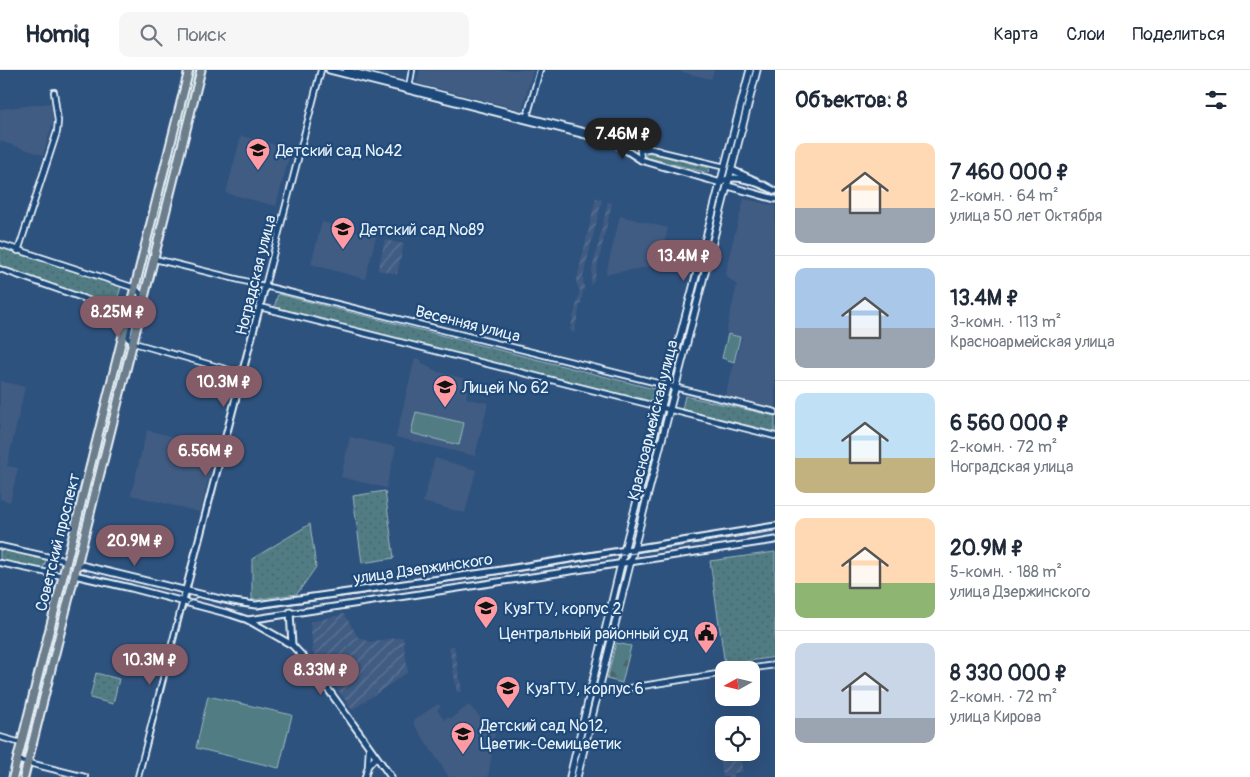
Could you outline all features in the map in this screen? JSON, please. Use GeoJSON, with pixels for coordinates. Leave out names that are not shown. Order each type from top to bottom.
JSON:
{"type":"FeatureCollection","features":[{"type":"Feature","properties":{"kind":"main road","name":"Советский проспект"},"geometry":{"type":"LineString","coordinates":[[13,777],[189,70]]}},
{"type":"Feature","properties":{"kind":"main road","name":"Советский проспект"},"geometry":{"type":"LineString","coordinates":[[24,777],[181,158],[201,70]]}},
{"type":"Feature","properties":{"kind":"main road","name":"Красноармейская улица"},"geometry":{"type":"LineString","coordinates":[[570,777],[625,550],[750,70]]}},
{"type":"Feature","properties":{"kind":"main road","name":"Красноармейская улица"},"geometry":{"type":"LineString","coordinates":[[577,777],[669,410],[758,70]]}},
{"type":"Feature","properties":{"kind":"main road"},"geometry":{"type":"LineString","coordinates":[[175,129],[179,136],[187,132]]}},
{"type":"Feature","properties":{"kind":"main road"},"geometry":{"type":"LineString","coordinates":[[168,154],[176,149],[180,153],[181,158]]}},
{"type":"Feature","properties":{"kind":"main road"},"geometry":{"type":"LineString","coordinates":[[725,167],[732,170]]}},
{"type":"Feature","properties":{"kind":"main road"},"geometry":{"type":"LineString","coordinates":[[721,183],[728,186]]}},
{"type":"Feature","properties":{"kind":"main road"},"geometry":{"type":"LineString","coordinates":[[83,494],[87,499],[94,497]]}},
{"type":"Feature","properties":{"kind":"main road"},"geometry":{"type":"LineString","coordinates":[[67,561],[77,564]]}},
{"type":"Feature","properties":{"kind":"main road"},"geometry":{"type":"LineString","coordinates":[[63,576],[74,576]]}},
{"type":"Feature","properties":{"kind":"street","name":"Ноградская улица"},"geometry":{"type":"LineString","coordinates":[[138,777],[321,70]]}},
{"type":"Feature","properties":{"kind":"street"},"geometry":{"type":"LineString","coordinates":[[329,70],[409,88],[725,167]]}},
{"type":"Feature","properties":{"kind":"street"},"geometry":{"type":"LineString","coordinates":[[346,70],[409,88]]}},
{"type":"Feature","properties":{"kind":"street"},"geometry":{"type":"LineString","coordinates":[[409,88],[412,70]]}},
{"type":"Feature","properties":{"kind":"street"},"geometry":{"type":"LineString","coordinates":[[527,118],[540,70]]}},
{"type":"Feature","properties":{"kind":"street"},"geometry":{"type":"LineString","coordinates":[[18,251],[57,132],[58,122],[54,92]]}},
{"type":"Feature","properties":{"kind":"street"},"geometry":{"type":"LineString","coordinates":[[527,118],[613,142],[641,160],[721,183],[730,178],[767,187]]}},
{"type":"Feature","properties":{"kind":"street"},"geometry":{"type":"LineString","coordinates":[[641,160],[638,155],[641,149],[660,151]]}},
{"type":"Feature","properties":{"kind":"street"},"geometry":{"type":"LineString","coordinates":[[732,170],[775,191]]}},
{"type":"Feature","properties":{"kind":"street"},"geometry":{"type":"LineString","coordinates":[[728,186],[775,199]]}},
{"type":"Feature","properties":{"kind":"street"},"geometry":{"type":"LineString","coordinates":[[0,244],[135,288]]}},
{"type":"Feature","properties":{"kind":"street","name":"Весенняя улица"},"geometry":{"type":"LineString","coordinates":[[155,259],[775,412]]}},
{"type":"Feature","properties":{"kind":"street"},"geometry":{"type":"LineString","coordinates":[[0,269],[128,314]]}},
{"type":"Feature","properties":{"kind":"street","name":"Советский проспект"},"geometry":{"type":"LineString","coordinates":[[135,288],[141,294],[139,306],[141,313]]}},
{"type":"Feature","properties":{"kind":"street"},"geometry":{"type":"LineString","coordinates":[[260,307],[775,436]]}},
{"type":"Feature","properties":{"kind":"street","name":"Советский проспект"},"geometry":{"type":"LineString","coordinates":[[128,314],[131,320],[128,338],[134,343]]}},
{"type":"Feature","properties":{"kind":"street"},"geometry":{"type":"LineString","coordinates":[[134,343],[243,374]]}},
{"type":"Feature","properties":{"kind":"street","name":"улица Дзержинского"},"geometry":{"type":"LineString","coordinates":[[77,564],[233,602],[256,605],[775,526]]}},
{"type":"Feature","properties":{"kind":"street","name":"улица Дзержинского"},"geometry":{"type":"LineString","coordinates":[[248,620],[290,612],[775,540]]}},
{"type":"Feature","properties":{"kind":"street"},"geometry":{"type":"LineString","coordinates":[[0,546],[67,561]]}},
{"type":"Feature","properties":{"kind":"street"},"geometry":{"type":"LineString","coordinates":[[0,563],[63,576]]}},
{"type":"Feature","properties":{"kind":"street"},"geometry":{"type":"LineString","coordinates":[[74,576],[183,601],[248,620],[292,645],[310,664],[391,777]]}},
{"type":"Feature","properties":{"kind":"street"},"geometry":{"type":"LineString","coordinates":[[290,612],[292,645]]}},
{"type":"Feature","properties":{"kind":"street"},"geometry":{"type":"LineString","coordinates":[[760,667],[775,664]]}},
{"type":"Feature","properties":{"kind":"street"},"geometry":{"type":"LineString","coordinates":[[598,693],[715,674]]}},
{"type":"Feature","properties":{"kind":"street"},"geometry":{"type":"LineString","coordinates":[[0,737],[22,743]]}},
{"type":"Feature","properties":{"kind":"street"},"geometry":{"type":"LineString","coordinates":[[365,777],[368,766],[369,747]]}},
{"type":"Feature","properties":{"kind":"street"},"geometry":{"type":"LineString","coordinates":[[368,766],[376,757]]}},
{"type":"Feature","properties":{"kind":"street"},"geometry":{"type":"LineString","coordinates":[[17,760],[85,777]]}},
{"type":"Feature","properties":{"kind":"shaded area"},"geometry":{"type":"Polygon","coordinates":[[[420,70],[533,70],[522,110],[417,83],[420,70]]]}},
{"type":"Feature","properties":{"kind":"shaded area"},"geometry":{"type":"Polygon","coordinates":[[[675,70],[714,70],[711,79],[675,70]]]}},
{"type":"Feature","properties":{"kind":"shaded area"},"geometry":{"type":"Polygon","coordinates":[[[51,103],[53,121],[43,155],[0,141],[0,109],[51,103]]]}},
{"type":"Feature","properties":{"kind":"shaded area","name":"Детский сад №42"},"geometry":{"type":"Polygon","coordinates":[[[241,136],[291,149],[276,206],[226,193],[241,136]]]}},
{"type":"Feature","properties":{"kind":"shaded area"},"geometry":{"type":"Polygon","coordinates":[[[596,198],[602,200],[583,277],[584,288],[574,333],[570,330],[580,291],[576,283],[596,198]]]}},
{"type":"Feature","properties":{"kind":"shaded area"},"geometry":{"type":"Polygon","coordinates":[[[744,199],[775,206],[775,409],[725,396],[742,337],[726,332],[737,285],[726,276],[728,260],[744,199]]]}},
{"type":"Feature","properties":{"kind":"shaded area"},"geometry":{"type":"Polygon","coordinates":[[[608,202],[612,203],[594,281],[591,285],[592,270],[608,202]]]}},
{"type":"Feature","properties":{"kind":"shaded area"},"geometry":{"type":"Polygon","coordinates":[[[620,216],[668,228],[659,265],[606,274],[620,216]]]}},
{"type":"Feature","properties":{"kind":"shaded area","name":"Детский сад №89"},"geometry":{"type":"Polygon","coordinates":[[[322,222],[376,237],[365,279],[311,264],[322,222]]]}},
{"type":"Feature","properties":{"kind":"shaded area"},"geometry":{"type":"Polygon","coordinates":[[[385,240],[404,244],[397,274],[378,270],[385,240]]]}},
{"type":"Feature","properties":{"kind":"shaded area","name":"Лицей № 62"},"geometry":{"type":"Polygon","coordinates":[[[415,358],[420,359],[423,364],[438,372],[470,380],[466,396],[468,399],[488,403],[475,456],[396,437],[415,358]]]}},
{"type":"Feature","properties":{"kind":"shaded area"},"geometry":{"type":"Polygon","coordinates":[[[0,381],[25,387],[7,466],[18,468],[10,502],[0,499],[0,381]]]}},
{"type":"Feature","properties":{"kind":"shaded area"},"geometry":{"type":"Polygon","coordinates":[[[147,430],[216,448],[200,512],[131,495],[147,430]]]}},
{"type":"Feature","properties":{"kind":"shaded area"},"geometry":{"type":"Polygon","coordinates":[[[350,437],[396,447],[386,488],[341,477],[350,437]]]}},
{"type":"Feature","properties":{"kind":"shaded area"},"geometry":{"type":"Polygon","coordinates":[[[435,458],[476,470],[465,513],[423,502],[435,458]]]}},
{"type":"Feature","properties":{"kind":"shaded area"},"geometry":{"type":"Polygon","coordinates":[[[344,614],[358,637],[370,642],[403,637],[408,672],[352,710],[313,653],[310,622],[344,614]]]}},
{"type":"Feature","properties":{"kind":"shaded area"},"geometry":{"type":"Polygon","coordinates":[[[454,646],[462,692],[457,692],[449,647],[454,646]]]}},
{"type":"Feature","properties":{"kind":"shaded area","name":"Детский сад №12, Цветик-Семицветик"},"geometry":{"type":"Polygon","coordinates":[[[438,704],[441,707],[437,710],[444,720],[448,717],[450,719],[469,705],[495,734],[488,777],[449,777],[414,724],[414,720],[438,704]]]}},
{"type":"Feature","properties":{"kind":"shaded area"},"geometry":{"type":"Polygon","coordinates":[[[721,761],[741,761],[743,772],[733,773],[734,777],[723,777],[721,761]]]}},
{"type":"Feature","properties":{"kind":"green space"},"geometry":{"type":"Polygon","coordinates":[[[193,70],[199,70],[184,127],[179,125],[193,70]]]}},
{"type":"Feature","properties":{"kind":"green space"},"geometry":{"type":"Polygon","coordinates":[[[647,152],[709,168],[708,173],[645,157],[647,152]]]}},
{"type":"Feature","properties":{"kind":"green space"},"geometry":{"type":"Polygon","coordinates":[[[175,153],[154,251],[148,250],[172,154],[175,153]]]}},
{"type":"Feature","properties":{"kind":"green space"},"geometry":{"type":"Polygon","coordinates":[[[0,246],[121,287],[115,306],[0,267],[0,246]]]}},
{"type":"Feature","properties":{"kind":"green space"},"geometry":{"type":"Polygon","coordinates":[[[278,294],[654,389],[651,402],[274,308],[278,294]]]}},
{"type":"Feature","properties":{"kind":"green space"},"geometry":{"type":"Polygon","coordinates":[[[728,334],[740,337],[734,362],[722,358],[728,334]]]}},
{"type":"Feature","properties":{"kind":"green space"},"geometry":{"type":"Polygon","coordinates":[[[123,351],[128,352],[90,497],[87,494],[123,351]]]}},
{"type":"Feature","properties":{"kind":"green space"},"geometry":{"type":"Polygon","coordinates":[[[685,396],[775,416],[775,434],[682,409],[685,396]]]}},
{"type":"Feature","properties":{"kind":"green space"},"geometry":{"type":"Polygon","coordinates":[[[416,412],[464,423],[459,445],[411,433],[416,412]]]}},
{"type":"Feature","properties":{"kind":"green space"},"geometry":{"type":"Polygon","coordinates":[[[385,491],[394,558],[362,563],[353,496],[385,491]]]}},
{"type":"Feature","properties":{"kind":"green space"},"geometry":{"type":"Polygon","coordinates":[[[310,524],[316,567],[297,594],[252,600],[252,559],[310,524]]]}},
{"type":"Feature","properties":{"kind":"green space"},"geometry":{"type":"Polygon","coordinates":[[[0,548],[46,560],[42,572],[0,562],[0,548]]]}},
{"type":"Feature","properties":{"kind":"green space"},"geometry":{"type":"Polygon","coordinates":[[[775,552],[775,657],[750,661],[724,661],[710,561],[775,552]]]}},
{"type":"Feature","properties":{"kind":"green space"},"geometry":{"type":"Polygon","coordinates":[[[616,643],[631,646],[622,683],[607,679],[616,643]]]}},
{"type":"Feature","properties":{"kind":"green space"},"geometry":{"type":"Polygon","coordinates":[[[96,673],[119,679],[113,704],[90,698],[96,673]]]}},
{"type":"Feature","properties":{"kind":"green space"},"geometry":{"type":"Polygon","coordinates":[[[208,696],[292,715],[279,768],[196,748],[208,696]]]}},
{"type":"Feature","properties":{"kind":"tram line"},"geometry":{"type":"LineString","coordinates":[[141,777],[181,616],[189,602],[198,597],[258,609],[489,576],[775,531]]}},
{"type":"Feature","properties":{"kind":"place","name":"Детский сад №42"},"geometry":{"type":"Point","coordinates":[258,171]}},
{"type":"Feature","properties":{"kind":"place","name":"Детский сад №89"},"geometry":{"type":"Point","coordinates":[343,250]}},
{"type":"Feature","properties":{"kind":"place","name":"Лицей № 62"},"geometry":{"type":"Point","coordinates":[445,408]}},
{"type":"Feature","properties":{"kind":"place","name":"КузГТУ, корпус 2"},"geometry":{"type":"Point","coordinates":[486,629]}},
{"type":"Feature","properties":{"kind":"place","name":"Центральный районный суд"},"geometry":{"type":"Point","coordinates":[706,654]}},
{"type":"Feature","properties":{"kind":"place","name":"КузГТУ, корпус 6"},"geometry":{"type":"Point","coordinates":[508,709]}},
{"type":"Feature","properties":{"kind":"place","name":"Детский сад №12, Цветик-Семицветик"},"geometry":{"type":"Point","coordinates":[463,755]}}]}
